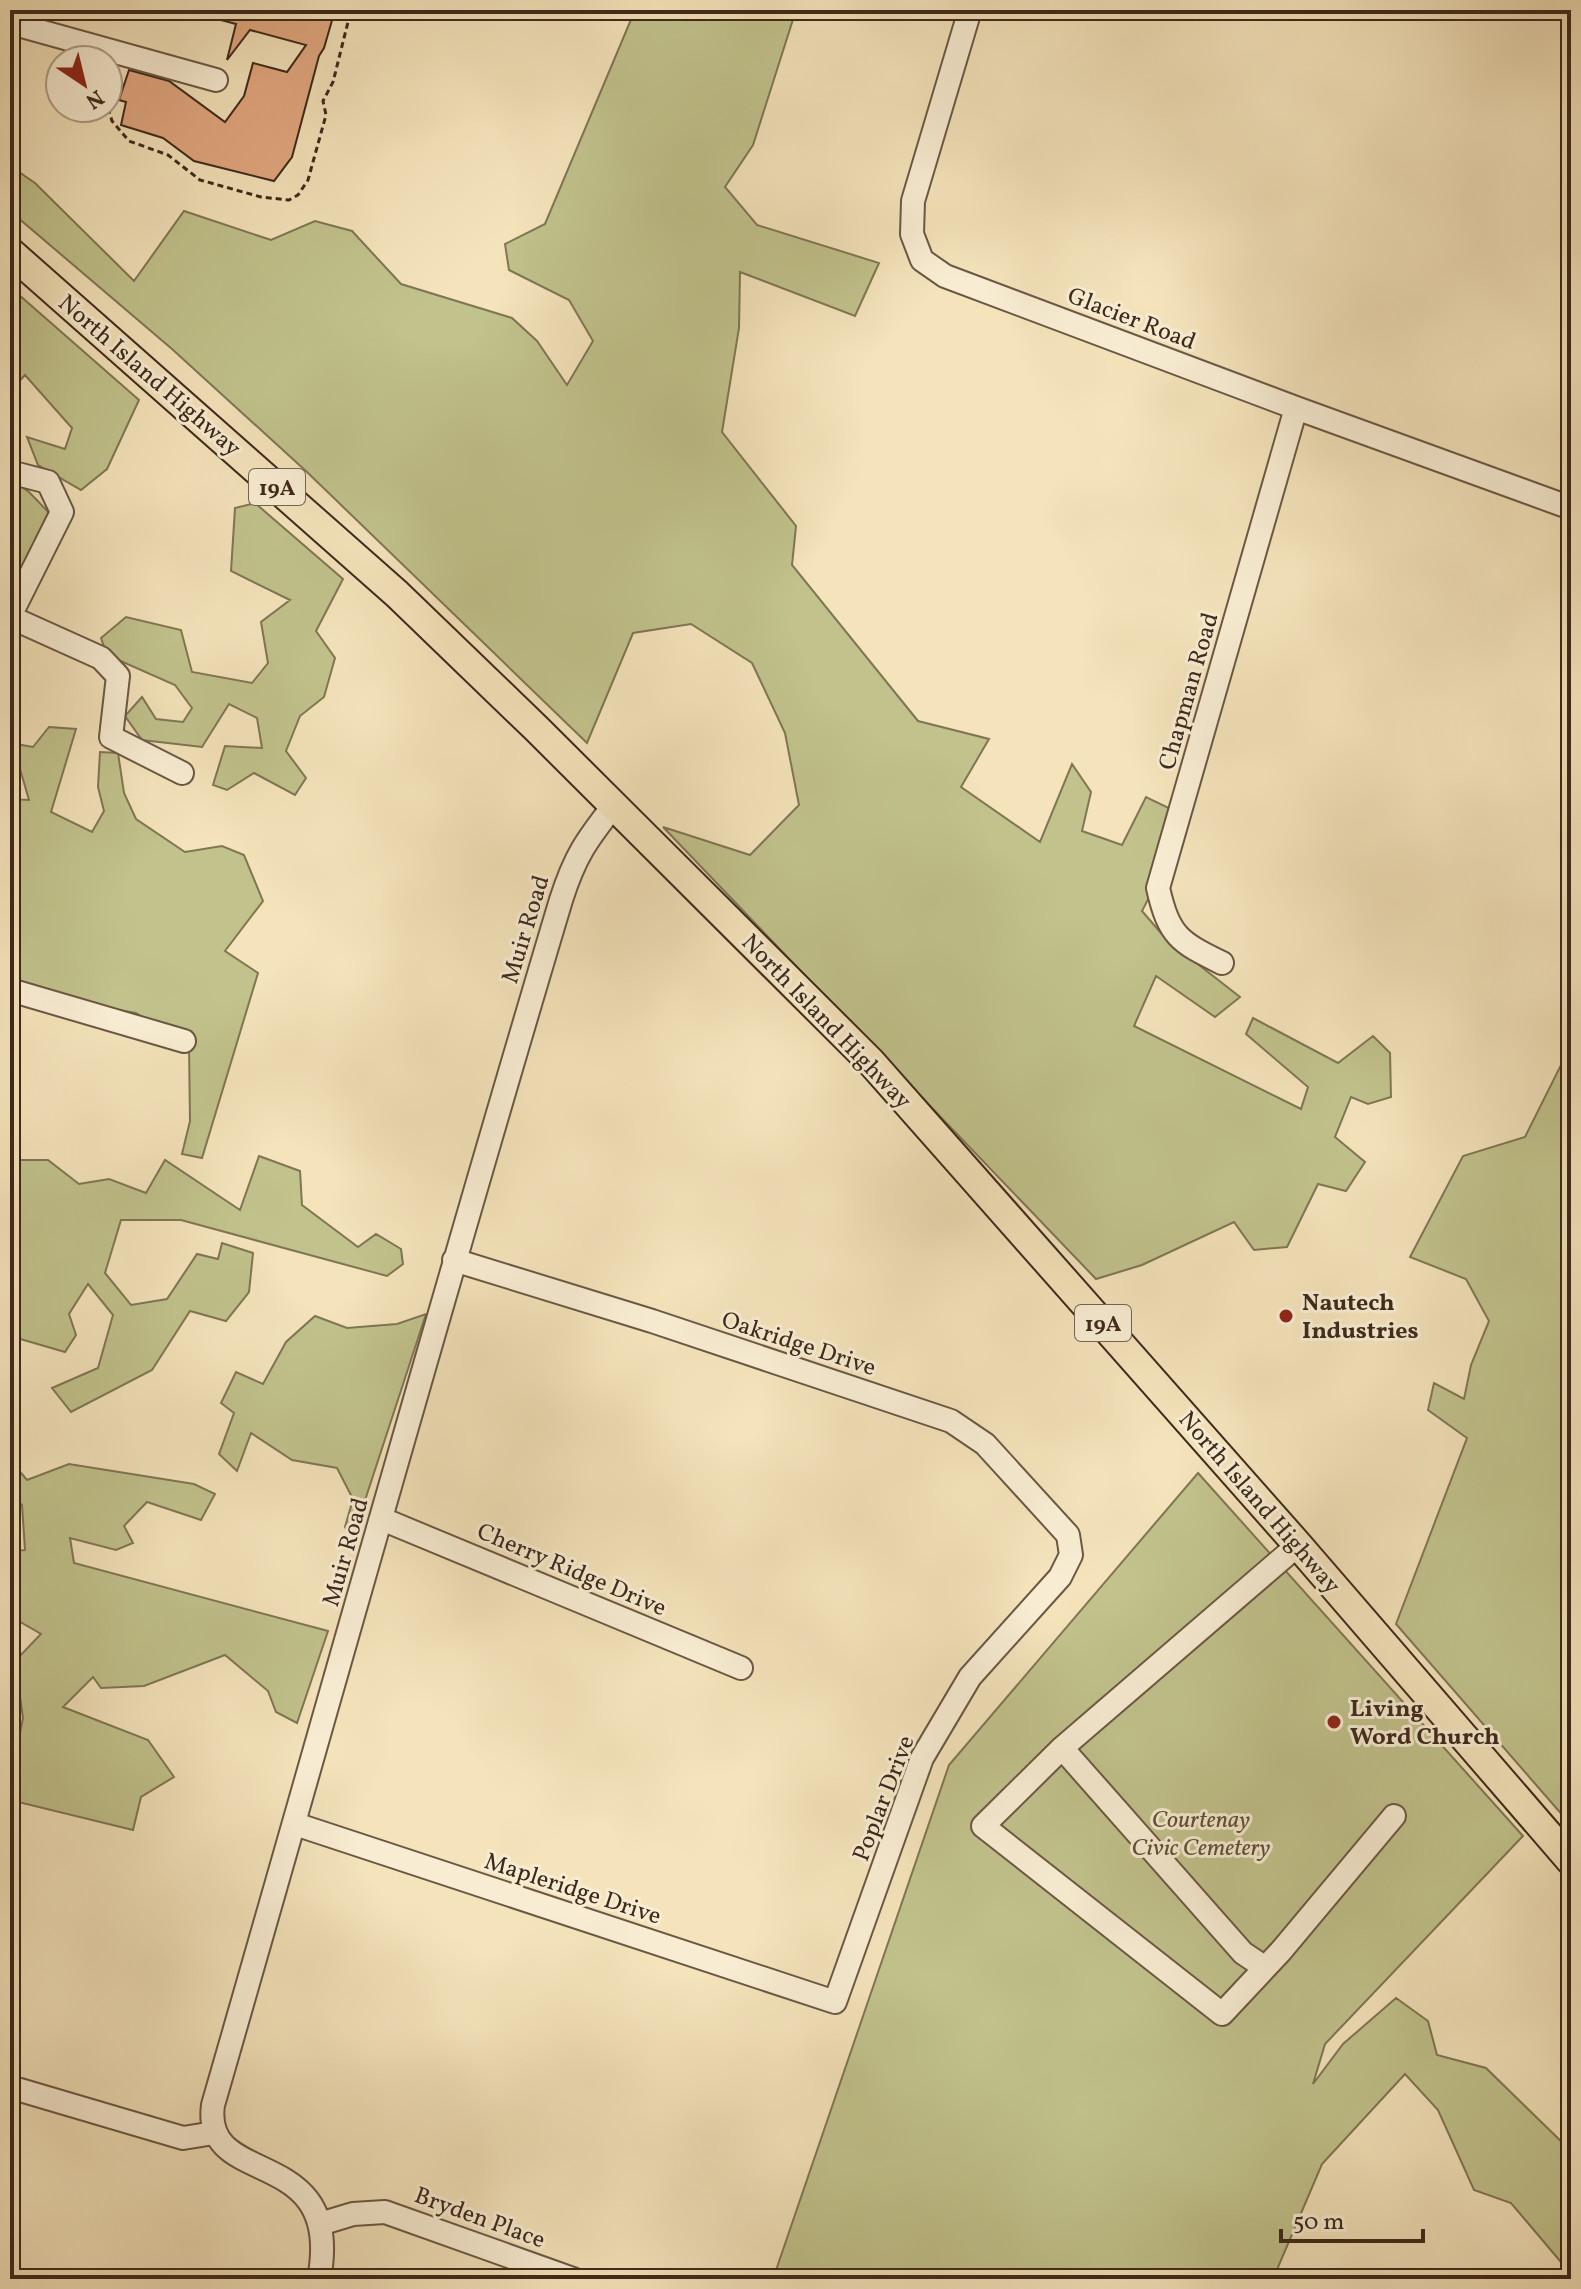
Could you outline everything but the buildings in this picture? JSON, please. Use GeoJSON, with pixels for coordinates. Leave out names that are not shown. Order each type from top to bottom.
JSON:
{"type":"FeatureCollection","features":[{"type":"Feature","properties":{"kind":"main road","name":"North Island Highway"},"geometry":{"type":"LineString","coordinates":[[10,252],[397,594],[871,1062],[1298,1545],[1571,1861]]}},
{"type":"Feature","properties":{"kind":"street","name":"Glacier Road"},"geometry":{"type":"LineString","coordinates":[[970,10],[913,201],[912,234],[922,260],[945,276],[1571,508]]}},
{"type":"Feature","properties":{"kind":"street"},"geometry":{"type":"LineString","coordinates":[[10,20],[18,25],[216,80]]}},
{"type":"Feature","properties":{"kind":"street","name":"Chapman Road"},"geometry":{"type":"LineString","coordinates":[[1222,963],[1183,944],[1165,917],[1158,888],[1296,408]]}},
{"type":"Feature","properties":{"kind":"street"},"geometry":{"type":"LineString","coordinates":[[10,472],[48,482],[62,512],[10,617],[101,658],[118,676],[111,737],[182,773]]}},
{"type":"Feature","properties":{"kind":"street","name":"Muir Road"},"geometry":{"type":"LineString","coordinates":[[214,2133],[211,2122],[213,2105],[454,1260],[573,864],[583,843],[614,805]]}},
{"type":"Feature","properties":{"kind":"street"},"geometry":{"type":"LineString","coordinates":[[10,990],[184,1041]]}},
{"type":"Feature","properties":{"kind":"street","name":"Oakridge Drive"},"geometry":{"type":"LineString","coordinates":[[454,1260],[652,1321],[951,1421],[985,1444],[1068,1535],[1071,1555]]}},
{"type":"Feature","properties":{"kind":"street","name":"Cherry Ridge Drive"},"geometry":{"type":"LineString","coordinates":[[382,1519],[741,1668]]}},
{"type":"Feature","properties":{"kind":"street"},"geometry":{"type":"LineString","coordinates":[[1298,1545],[1062,1748],[983,1826],[1222,2014],[1281,1951],[1394,1816]]}},
{"type":"Feature","properties":{"kind":"street","name":"Poplar Drive"},"geometry":{"type":"LineString","coordinates":[[835,2002],[922,1758],[970,1677],[1060,1577],[1071,1555]]}},
{"type":"Feature","properties":{"kind":"street"},"geometry":{"type":"LineString","coordinates":[[1062,1748],[1243,1953],[1264,1967]]}},
{"type":"Feature","properties":{"kind":"street","name":"Mapleridge Drive"},"geometry":{"type":"LineString","coordinates":[[295,1824],[835,2002]]}},
{"type":"Feature","properties":{"kind":"street"},"geometry":{"type":"LineString","coordinates":[[10,2087],[183,2138],[214,2133],[217,2140],[235,2156],[280,2175],[296,2186],[314,2207],[320,2224],[322,2252],[319,2279]]}},
{"type":"Feature","properties":{"kind":"street","name":"Bryden Place"},"geometry":{"type":"LineString","coordinates":[[320,2224],[361,2213],[385,2212],[573,2279]]}},
{"type":"Feature","properties":{"kind":"path"},"geometry":{"type":"LineString","coordinates":[[115,124],[129,141],[168,155],[200,180],[261,197],[289,200],[298,195],[308,180],[326,115],[323,101],[333,82],[351,10]]}},
{"type":"Feature","properties":{"kind":"green space"},"geometry":{"type":"Polygon","coordinates":[[[635,10],[796,10],[753,145],[725,187],[757,225],[879,263],[855,316],[740,272],[739,328],[722,432],[796,526],[792,565],[918,721],[989,739],[961,787],[1040,842],[1072,764],[1091,792],[1082,831],[1122,845],[1146,797],[1173,810],[1159,878],[1142,911],[1167,940],[1240,997],[1215,1017],[1156,976],[1134,1026],[1301,1109],[1308,1087],[1246,1034],[1253,1018],[1338,1063],[1373,1036],[1390,1053],[1391,1097],[1368,1104],[1351,1097],[1335,1137],[1365,1162],[1346,1191],[1318,1184],[1287,1247],[1254,1250],[1234,1222],[1142,1265],[1096,1279],[663,827],[750,855],[799,805],[785,733],[752,663],[691,624],[633,633],[587,743],[307,472],[172,349],[10,211],[10,166],[35,183],[134,281],[184,211],[271,240],[315,221],[352,231],[401,284],[512,318],[537,341],[567,385],[593,341],[569,300],[509,270],[505,244],[545,224],[635,10]]]}},
{"type":"Feature","properties":{"kind":"green space"},"geometry":{"type":"Polygon","coordinates":[[[10,287],[139,400],[107,469],[81,490],[38,465],[27,437],[65,449],[72,428],[25,375],[10,391],[10,287]]]}},
{"type":"Feature","properties":{"kind":"green space"},"geometry":{"type":"Polygon","coordinates":[[[10,479],[29,492],[58,522],[10,596],[10,479]]]}},
{"type":"Feature","properties":{"kind":"green space"},"geometry":{"type":"Polygon","coordinates":[[[255,503],[343,579],[316,631],[335,658],[324,697],[300,716],[286,751],[306,778],[295,795],[254,773],[227,790],[213,785],[225,746],[262,748],[257,718],[229,704],[202,747],[142,740],[125,716],[142,697],[156,719],[183,722],[192,708],[175,685],[107,655],[101,638],[126,617],[181,630],[192,672],[252,683],[268,663],[261,622],[290,600],[231,571],[235,508],[255,503]]]}},
{"type":"Feature","properties":{"kind":"green space"},"geometry":{"type":"Polygon","coordinates":[[[49,727],[76,729],[51,812],[92,832],[104,811],[98,787],[100,752],[118,753],[124,793],[136,819],[185,852],[222,846],[244,855],[263,901],[225,951],[258,973],[202,1158],[182,1154],[190,1121],[189,1046],[136,1013],[10,989],[10,799],[29,800],[20,769],[10,766],[10,743],[33,747],[49,727]]]}},
{"type":"Feature","properties":{"kind":"green space"},"geometry":{"type":"Polygon","coordinates":[[[1571,1045],[1571,1825],[1396,1624],[1467,1438],[1428,1410],[1434,1383],[1464,1399],[1471,1365],[1489,1321],[1466,1279],[1410,1257],[1463,1156],[1525,1137],[1571,1045]]]}},
{"type":"Feature","properties":{"kind":"green space"},"geometry":{"type":"Polygon","coordinates":[[[259,1156],[300,1171],[302,1205],[358,1247],[376,1234],[401,1249],[403,1264],[387,1276],[181,1220],[121,1220],[105,1273],[131,1305],[167,1299],[197,1254],[218,1259],[222,1243],[253,1253],[249,1292],[226,1321],[190,1311],[152,1370],[71,1412],[52,1388],[98,1368],[113,1315],[88,1284],[69,1314],[76,1335],[65,1352],[10,1336],[10,1160],[48,1160],[79,1184],[109,1179],[146,1193],[165,1160],[240,1210],[259,1156]]]}},
{"type":"Feature","properties":{"kind":"green space"},"geometry":{"type":"Polygon","coordinates":[[[426,1314],[352,1540],[345,1527],[353,1499],[337,1468],[292,1460],[251,1433],[237,1471],[219,1454],[234,1413],[221,1403],[236,1372],[263,1384],[286,1342],[315,1316],[347,1328],[397,1324],[426,1314]]]}},
{"type":"Feature","properties":{"kind":"green space"},"geometry":{"type":"Polygon","coordinates":[[[10,1460],[27,1480],[69,1464],[194,1484],[215,1494],[201,1520],[147,1502],[124,1526],[133,1543],[116,1550],[70,1538],[74,1563],[328,1631],[297,1723],[276,1712],[268,1691],[225,1655],[144,1686],[101,1688],[93,1677],[63,1707],[148,1740],[174,1777],[141,1797],[133,1830],[10,1800],[10,1783],[23,1718],[15,1661],[41,1634],[10,1616],[10,1552],[25,1550],[22,1505],[10,1493],[10,1460]]]}},
{"type":"Feature","properties":{"kind":"green space","name":"Courtenay Civic Cemetery"},"geometry":{"type":"Polygon","coordinates":[[[1198,1473],[1523,1836],[1325,2044],[1313,2084],[1343,2044],[1396,1998],[1428,2021],[1437,2055],[1486,2068],[1571,2151],[1571,2274],[1511,2203],[1474,2190],[1438,2110],[1405,2074],[1322,2164],[1273,2279],[773,2279],[949,1765],[1198,1473]]]}},
{"type":"Feature","properties":{"kind":"place","name":"Nautech Industries"},"geometry":{"type":"Point","coordinates":[1286,1316]}},
{"type":"Feature","properties":{"kind":"place","name":"Living Word Church"},"geometry":{"type":"Point","coordinates":[1334,1722]}}]}
